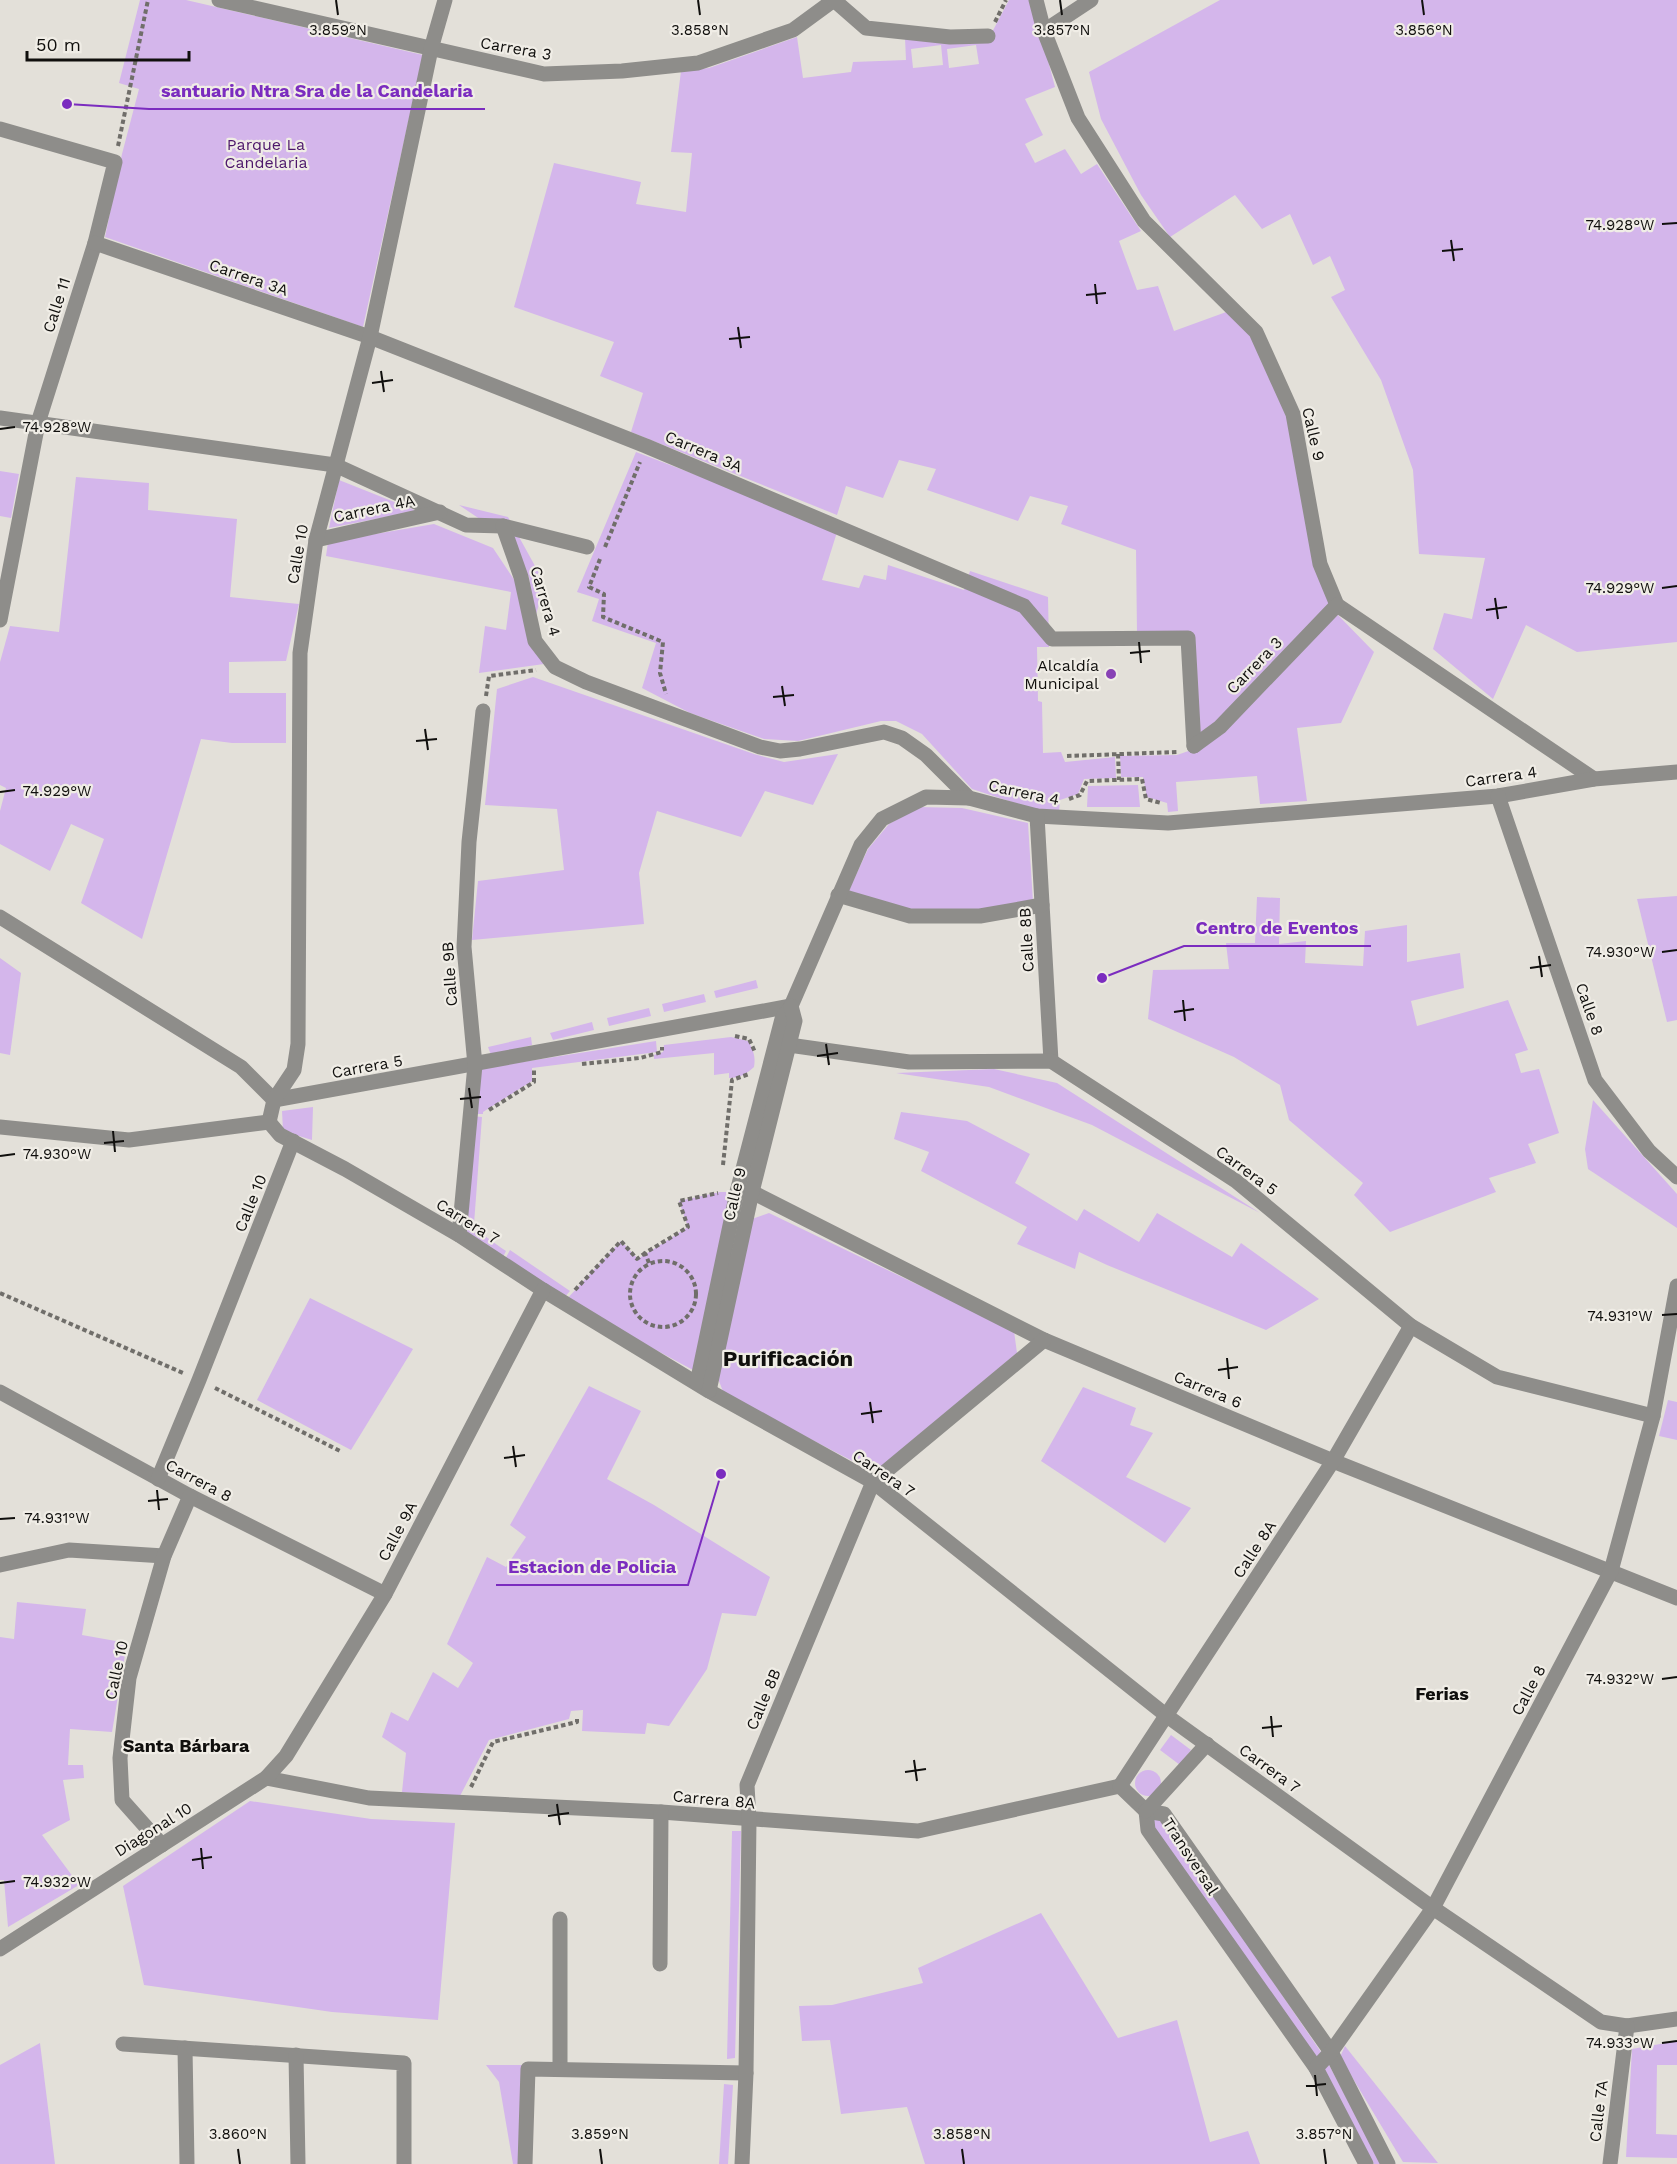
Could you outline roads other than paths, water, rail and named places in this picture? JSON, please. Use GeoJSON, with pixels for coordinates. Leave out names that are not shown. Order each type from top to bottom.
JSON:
{"type":"FeatureCollection","features":[{"type":"Feature","properties":{"kind":"street","name":"Carrera 3"},"geometry":{"type":"LineString","coordinates":[[219,0],[544,74],[622,71],[698,63],[793,30],[834,0]]}},
{"type":"Feature","properties":{"kind":"street","name":"Calle 10"},"geometry":{"type":"LineString","coordinates":[[270,1122],[274,1100],[294,1070],[298,1044],[300,653],[316,540],[370,337],[431,49],[445,0]]}},
{"type":"Feature","properties":{"kind":"street"},"geometry":{"type":"LineString","coordinates":[[834,0],[866,28],[950,37],[988,36]]}},
{"type":"Feature","properties":{"kind":"street","name":"Calle 9"},"geometry":{"type":"LineString","coordinates":[[1036,0],[1044,31],[1078,118],[1144,221],[1256,332],[1293,414],[1320,564],[1337,605]]}},
{"type":"Feature","properties":{"kind":"street"},"geometry":{"type":"LineString","coordinates":[[1044,31],[1091,0]]}},
{"type":"Feature","properties":{"kind":"street","name":"Calle 11"},"geometry":{"type":"LineString","coordinates":[[0,129],[115,162],[95,243],[38,423],[5,571],[0,620]]}},
{"type":"Feature","properties":{"kind":"street","name":"Carrera 3A"},"geometry":{"type":"LineString","coordinates":[[95,243],[370,337],[646,446],[1024,606],[1052,639],[1188,638],[1194,746]]}},
{"type":"Feature","properties":{"kind":"street"},"geometry":{"type":"LineString","coordinates":[[0,418],[335,465]]}},
{"type":"Feature","properties":{"kind":"street","name":"Carrera 4A"},"geometry":{"type":"LineString","coordinates":[[335,465],[465,525],[502,526],[587,547]]}},
{"type":"Feature","properties":{"kind":"street","name":"Carrera 4A"},"geometry":{"type":"LineString","coordinates":[[316,540],[440,512]]}},
{"type":"Feature","properties":{"kind":"street","name":"Carrera 4"},"geometry":{"type":"LineString","coordinates":[[502,526],[521,577],[535,641],[555,667],[586,682],[760,747],[780,751],[884,732],[902,738],[926,754],[969,798],[1037,816],[1168,823],[1498,796],[1594,779],[1677,772]]}},
{"type":"Feature","properties":{"kind":"street","name":"Carrera 3"},"geometry":{"type":"LineString","coordinates":[[1194,746],[1220,727],[1337,605]]}},
{"type":"Feature","properties":{"kind":"street"},"geometry":{"type":"LineString","coordinates":[[1337,605],[1594,779]]}},
{"type":"Feature","properties":{"kind":"street","name":"Calle 9B"},"geometry":{"type":"LineString","coordinates":[[459,1235],[475,1065],[464,946],[469,842],[483,711]]}},
{"type":"Feature","properties":{"kind":"street","name":"Calle 8"},"geometry":{"type":"LineString","coordinates":[[1498,796],[1595,1080],[1650,1151],[1677,1177]]}},
{"type":"Feature","properties":{"kind":"street","name":"Calle 9"},"geometry":{"type":"LineString","coordinates":[[703,1387],[782,1019],[791,1006],[838,895],[861,845],[882,819],[927,797],[969,798]]}},
{"type":"Feature","properties":{"kind":"street","name":"Calle 8B"},"geometry":{"type":"LineString","coordinates":[[1037,816],[1051,1061]]}},
{"type":"Feature","properties":{"kind":"street"},"geometry":{"type":"LineString","coordinates":[[838,895],[910,916],[980,916],[1042,905]]}},
{"type":"Feature","properties":{"kind":"street"},"geometry":{"type":"LineString","coordinates":[[0,917],[241,1067],[274,1100]]}},
{"type":"Feature","properties":{"kind":"street","name":"Calle 9"},"geometry":{"type":"LineString","coordinates":[[745,1192],[795,1021],[791,1006]]}},
{"type":"Feature","properties":{"kind":"street","name":"Carrera 5"},"geometry":{"type":"LineString","coordinates":[[274,1100],[791,1006]]}},
{"type":"Feature","properties":{"kind":"street"},"geometry":{"type":"LineString","coordinates":[[789,1045],[909,1062],[1051,1061]]}},
{"type":"Feature","properties":{"kind":"street","name":"Carrera 5"},"geometry":{"type":"LineString","coordinates":[[1051,1061],[1236,1181],[1411,1326],[1497,1377],[1653,1416]]}},
{"type":"Feature","properties":{"kind":"street"},"geometry":{"type":"LineString","coordinates":[[0,1127],[129,1140],[270,1122]]}},
{"type":"Feature","properties":{"kind":"street","name":"Carrera 7"},"geometry":{"type":"LineString","coordinates":[[270,1122],[280,1135],[294,1140],[459,1235],[543,1290],[703,1387],[873,1482],[1167,1716],[1433,1908],[1601,2022],[1626,2026],[1677,2019]]}},
{"type":"Feature","properties":{"kind":"street","name":"Calle 10"},"geometry":{"type":"LineString","coordinates":[[158,1479],[294,1140]]}},
{"type":"Feature","properties":{"kind":"street","name":"Carrera 6"},"geometry":{"type":"LineString","coordinates":[[745,1192],[1044,1340],[1333,1461],[1677,1598]]}},
{"type":"Feature","properties":{"kind":"street","name":"Calle 8"},"geometry":{"type":"LineString","coordinates":[[1316,2068],[1331,2052],[1433,1908],[1611,1571],[1653,1416],[1677,1286]]}},
{"type":"Feature","properties":{"kind":"street","name":"Calle 9A"},"geometry":{"type":"LineString","coordinates":[[266,1778],[286,1756],[385,1594],[543,1290]]}},
{"type":"Feature","properties":{"kind":"street","name":"Calle 8A"},"geometry":{"type":"LineString","coordinates":[[1120,1786],[1333,1461],[1411,1326]]}},
{"type":"Feature","properties":{"kind":"street","name":"Calle 8B"},"geometry":{"type":"LineString","coordinates":[[742,2164],[746,2073],[749,1820],[747,1785],[873,1482],[1044,1340]]}},
{"type":"Feature","properties":{"kind":"street","name":"Carrera 8"},"geometry":{"type":"LineString","coordinates":[[0,1392],[190,1496],[385,1594]]}},
{"type":"Feature","properties":{"kind":"street","name":"Calle 10"},"geometry":{"type":"LineString","coordinates":[[162,1845],[122,1800],[120,1758],[129,1678],[164,1556],[190,1496]]}},
{"type":"Feature","properties":{"kind":"street"},"geometry":{"type":"LineString","coordinates":[[0,1565],[69,1550],[164,1556]]}},
{"type":"Feature","properties":{"kind":"street"},"geometry":{"type":"LineString","coordinates":[[1120,1786],[1146,1811],[1207,1744]]}},
{"type":"Feature","properties":{"kind":"street","name":"Carrera 8A"},"geometry":{"type":"LineString","coordinates":[[266,1778],[369,1798],[661,1812],[918,1831],[1120,1786]]}},
{"type":"Feature","properties":{"kind":"street","name":"Diagonal 10"},"geometry":{"type":"LineString","coordinates":[[4,1943],[266,1778]]}},
{"type":"Feature","properties":{"kind":"street","name":"Transversal"},"geometry":{"type":"LineString","coordinates":[[1366,2164],[1316,2068],[1148,1830],[1146,1811],[1164,1814],[1331,2052],[1388,2164]]}},
{"type":"Feature","properties":{"kind":"street"},"geometry":{"type":"LineString","coordinates":[[660,1964],[661,1812]]}},
{"type":"Feature","properties":{"kind":"street"},"geometry":{"type":"LineString","coordinates":[[560,1919],[560,2069]]}},
{"type":"Feature","properties":{"kind":"street","name":"Calle 7A"},"geometry":{"type":"LineString","coordinates":[[1610,2164],[1626,2026]]}},
{"type":"Feature","properties":{"kind":"street"},"geometry":{"type":"LineString","coordinates":[[123,2044],[404,2063],[404,2164]]}},
{"type":"Feature","properties":{"kind":"street"},"geometry":{"type":"LineString","coordinates":[[185,2048],[187,2164]]}},
{"type":"Feature","properties":{"kind":"street"},"geometry":{"type":"LineString","coordinates":[[296,2055],[298,2164]]}},
{"type":"Feature","properties":{"kind":"street"},"geometry":{"type":"LineString","coordinates":[[525,2164],[528,2069],[746,2073]]}},
{"type":"Feature","properties":{"kind":"place","name":"santuario Ntra Sra de la Candelaria"},"geometry":{"type":"Point","coordinates":[67,104]}},
{"type":"Feature","properties":{"kind":"place","name":"Alcaldía Municipal"},"geometry":{"type":"Point","coordinates":[1111,674]}},
{"type":"Feature","properties":{"kind":"place","name":"Centro de Eventos"},"geometry":{"type":"Point","coordinates":[1102,978]}},
{"type":"Feature","properties":{"kind":"place","name":"Estacion de Policia"},"geometry":{"type":"Point","coordinates":[721,1474]}},
{"type":"Feature","properties":{"kind":"district","name":"Purificación"},"geometry":{"type":"Point","coordinates":[788,1358]}},
{"type":"Feature","properties":{"kind":"district","name":"Ferias"},"geometry":{"type":"Point","coordinates":[1442,1694]}},
{"type":"Feature","properties":{"kind":"district","name":"Santa Bárbara"},"geometry":{"type":"Point","coordinates":[186,1746]}},
{"type":"Feature","properties":{"kind":"park label","name":"Parque La Candelaria"},"geometry":{"type":"Point","coordinates":[266,153]}}]}
